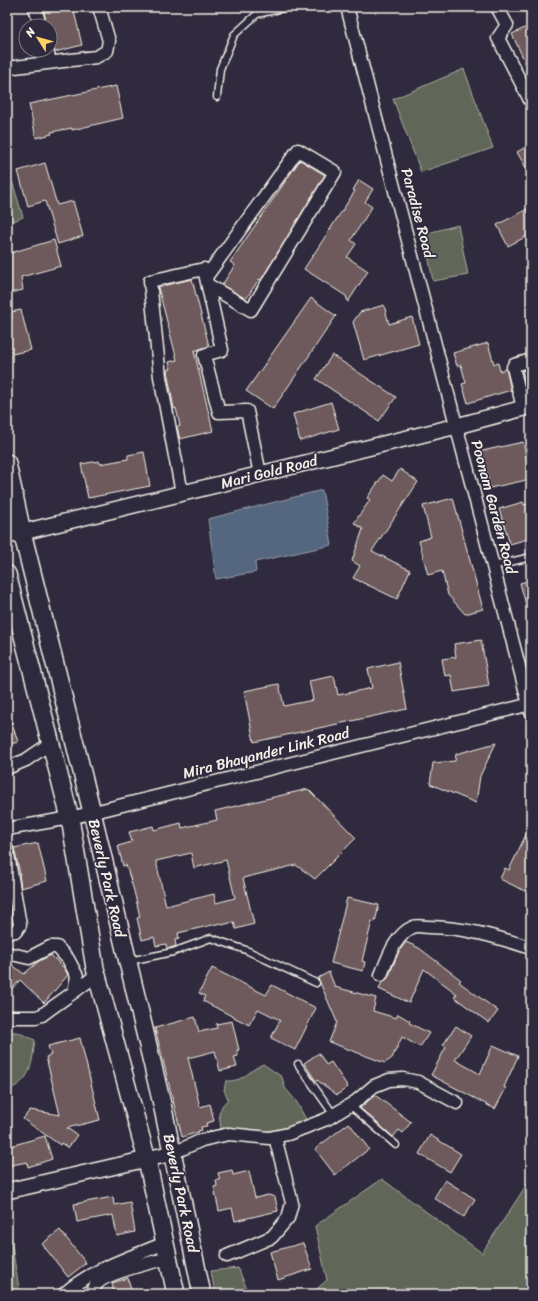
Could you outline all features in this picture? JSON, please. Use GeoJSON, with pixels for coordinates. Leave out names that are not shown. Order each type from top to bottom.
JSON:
{"type":"FeatureCollection","features":[{"type":"Feature","properties":{"kind":"main road","name":"Beverly Park Road"},"geometry":{"type":"LineString","coordinates":[[7,463],[14,534],[92,812],[162,1104],[202,1294]]}},
{"type":"Feature","properties":{"kind":"main road","name":"Beverly Park Road"},"geometry":{"type":"LineString","coordinates":[[7,574],[70,818],[97,974],[147,1160],[176,1294]]}},
{"type":"Feature","properties":{"kind":"street"},"geometry":{"type":"LineString","coordinates":[[35,7],[38,18]]}},
{"type":"Feature","properties":{"kind":"street"},"geometry":{"type":"LineString","coordinates":[[7,68],[96,57],[106,51],[109,41],[99,7]]}},
{"type":"Feature","properties":{"kind":"street","name":"Paradise Road"},"geometry":{"type":"LineString","coordinates":[[347,7],[457,426]]}},
{"type":"Feature","properties":{"kind":"street"},"geometry":{"type":"LineString","coordinates":[[497,7],[507,25],[498,38],[531,102]]}},
{"type":"Feature","properties":{"kind":"street"},"geometry":{"type":"LineString","coordinates":[[49,58],[50,62]]}},
{"type":"Feature","properties":{"kind":"street"},"geometry":{"type":"LineString","coordinates":[[298,150],[335,172],[251,310],[207,281],[298,150]]}},
{"type":"Feature","properties":{"kind":"street"},"geometry":{"type":"LineString","coordinates":[[182,493],[160,377],[150,281],[204,269],[222,350],[204,355],[219,412],[247,411],[260,474]]}},
{"type":"Feature","properties":{"kind":"street"},"geometry":{"type":"LineString","coordinates":[[527,407],[513,367],[514,365],[531,360]]}},
{"type":"Feature","properties":{"kind":"street","name":"Mari Gold Road"},"geometry":{"type":"LineString","coordinates":[[14,534],[457,426],[527,407]]}},
{"type":"Feature","properties":{"kind":"street","name":"Poonam Garden Road"},"geometry":{"type":"LineString","coordinates":[[457,426],[530,707]]}},
{"type":"Feature","properties":{"kind":"street","name":"Mira Bhayander Link Road"},"geometry":{"type":"LineString","coordinates":[[7,829],[70,818],[530,707]]}},
{"type":"Feature","properties":{"kind":"street"},"geometry":{"type":"LineString","coordinates":[[7,768],[26,760],[51,743]]}},
{"type":"Feature","properties":{"kind":"street"},"geometry":{"type":"LineString","coordinates":[[7,849],[11,895],[20,925],[16,931],[7,933]]}},
{"type":"Feature","properties":{"kind":"street"},"geometry":{"type":"LineString","coordinates":[[381,975],[391,950],[402,935],[414,927],[440,927],[481,933],[531,948]]}},
{"type":"Feature","properties":{"kind":"street"},"geometry":{"type":"LineString","coordinates":[[7,953],[29,958],[50,947],[57,947],[68,959],[77,976],[74,992]]}},
{"type":"Feature","properties":{"kind":"street"},"geometry":{"type":"LineString","coordinates":[[7,1017],[36,1017],[42,1015],[81,988],[97,974]]}},
{"type":"Feature","properties":{"kind":"street"},"geometry":{"type":"LineString","coordinates":[[7,1191],[147,1160],[173,1153],[202,1140],[229,1134],[268,1138],[288,1134],[334,1115],[350,1105],[374,1086],[389,1080],[403,1079],[418,1082],[458,1103]]}},
{"type":"Feature","properties":{"kind":"street"},"geometry":{"type":"LineString","coordinates":[[227,1256],[272,1237],[288,1218],[292,1203],[275,1137]]}},
{"type":"Feature","properties":{"kind":"street"},"geometry":{"type":"LineString","coordinates":[[64,1294],[72,1286],[100,1271],[167,1251]]}},
{"type":"Feature","properties":{"kind":"street"},"geometry":{"type":"LineString","coordinates":[[93,1294],[95,1285],[102,1279],[141,1265],[167,1251]]}},
{"type":"Feature","properties":{"kind":"lane"},"geometry":{"type":"LineString","coordinates":[[217,97],[220,69],[234,35],[257,14],[288,7]]}},
{"type":"Feature","properties":{"kind":"lane"},"geometry":{"type":"LineString","coordinates":[[493,566],[531,557]]}},
{"type":"Feature","properties":{"kind":"lane"},"geometry":{"type":"LineString","coordinates":[[127,962],[173,952],[211,938],[252,952],[316,983]]}},
{"type":"Feature","properties":{"kind":"lane"},"geometry":{"type":"LineString","coordinates":[[298,1064],[334,1115]]}},
{"type":"Feature","properties":{"kind":"lane"},"geometry":{"type":"LineString","coordinates":[[350,1105],[396,1145]]}},
{"type":"Feature","properties":{"kind":"green space"},"geometry":{"type":"Polygon","coordinates":[[[464,69],[493,148],[421,172],[393,99],[464,69]]]}},
{"type":"Feature","properties":{"kind":"green space"},"geometry":{"type":"Polygon","coordinates":[[[7,164],[23,217],[7,224],[7,164]]]}},
{"type":"Feature","properties":{"kind":"green space"},"geometry":{"type":"Polygon","coordinates":[[[458,225],[468,275],[433,281],[424,234],[458,225]]]}},
{"type":"Feature","properties":{"kind":"green space"},"geometry":{"type":"Polygon","coordinates":[[[7,1032],[17,1032],[35,1040],[33,1056],[26,1076],[22,1082],[7,1090],[7,1032]]]}},
{"type":"Feature","properties":{"kind":"green space"},"geometry":{"type":"Polygon","coordinates":[[[263,1064],[282,1077],[285,1088],[296,1101],[308,1123],[273,1134],[221,1129],[219,1114],[222,1106],[228,1099],[224,1090],[226,1081],[242,1078],[263,1064]]]}},
{"type":"Feature","properties":{"kind":"green space"},"geometry":{"type":"Polygon","coordinates":[[[531,1178],[531,1294],[311,1294],[327,1280],[315,1226],[382,1179],[482,1253],[531,1178]]]}},
{"type":"Feature","properties":{"kind":"green space"},"geometry":{"type":"Polygon","coordinates":[[[7,1217],[20,1294],[7,1294],[7,1217]]]}},
{"type":"Feature","properties":{"kind":"green space"},"geometry":{"type":"Polygon","coordinates":[[[238,1268],[249,1294],[215,1294],[211,1271],[238,1268]]]}},
{"type":"Feature","properties":{"kind":"water"},"geometry":{"type":"Polygon","coordinates":[[[322,490],[332,545],[255,562],[256,572],[216,579],[208,519],[322,490]]]}},
{"type":"Feature","properties":{"kind":"building"},"geometry":{"type":"Polygon","coordinates":[[[43,7],[73,7],[82,45],[58,51],[58,18],[45,18],[43,7]]]}},
{"type":"Feature","properties":{"kind":"building"},"geometry":{"type":"Polygon","coordinates":[[[531,25],[531,75],[512,34],[531,25]]]}},
{"type":"Feature","properties":{"kind":"building"},"geometry":{"type":"Polygon","coordinates":[[[116,86],[123,118],[72,130],[72,128],[51,132],[52,134],[36,138],[29,104],[116,86]]]}},
{"type":"Feature","properties":{"kind":"building"},"geometry":{"type":"Polygon","coordinates":[[[531,144],[531,177],[517,152],[531,144]]]}},
{"type":"Feature","properties":{"kind":"building"},"geometry":{"type":"Polygon","coordinates":[[[300,160],[325,175],[261,280],[259,279],[246,299],[222,285],[235,265],[230,262],[300,160]]]}},
{"type":"Feature","properties":{"kind":"building"},"geometry":{"type":"Polygon","coordinates":[[[45,163],[57,205],[73,201],[83,236],[58,244],[45,201],[28,206],[18,171],[45,163]]]}},
{"type":"Feature","properties":{"kind":"building"},"geometry":{"type":"Polygon","coordinates":[[[359,180],[373,189],[365,202],[372,207],[351,240],[356,244],[347,257],[368,271],[348,302],[346,296],[304,269],[355,191],[353,190],[359,180]]]}},
{"type":"Feature","properties":{"kind":"building"},"geometry":{"type":"Polygon","coordinates":[[[531,207],[531,234],[508,246],[497,225],[531,207]]]}},
{"type":"Feature","properties":{"kind":"building"},"geometry":{"type":"Polygon","coordinates":[[[54,240],[61,266],[21,277],[23,290],[10,293],[9,285],[7,286],[7,254],[54,240]]]}},
{"type":"Feature","properties":{"kind":"building"},"geometry":{"type":"Polygon","coordinates":[[[192,279],[209,346],[194,351],[213,431],[180,439],[177,427],[180,426],[176,408],[174,409],[167,370],[171,369],[169,362],[177,360],[158,287],[192,279]]]}},
{"type":"Feature","properties":{"kind":"building"},"geometry":{"type":"Polygon","coordinates":[[[311,298],[336,316],[273,409],[246,391],[311,298]]]}},
{"type":"Feature","properties":{"kind":"building"},"geometry":{"type":"Polygon","coordinates":[[[384,305],[389,324],[412,317],[419,344],[364,360],[353,322],[360,312],[384,305]]]}},
{"type":"Feature","properties":{"kind":"building"},"geometry":{"type":"Polygon","coordinates":[[[21,310],[31,350],[7,355],[7,319],[12,318],[11,312],[21,310]]]}},
{"type":"Feature","properties":{"kind":"building"},"geometry":{"type":"Polygon","coordinates":[[[488,343],[494,364],[498,363],[500,371],[506,369],[511,390],[468,403],[462,384],[466,383],[461,365],[457,366],[453,353],[488,343]]]}},
{"type":"Feature","properties":{"kind":"building"},"geometry":{"type":"Polygon","coordinates":[[[332,355],[396,397],[379,421],[316,379],[332,355]]]}},
{"type":"Feature","properties":{"kind":"building"},"geometry":{"type":"Polygon","coordinates":[[[531,368],[531,394],[528,395],[522,371],[531,368]]]}},
{"type":"Feature","properties":{"kind":"building"},"geometry":{"type":"Polygon","coordinates":[[[331,402],[339,429],[300,441],[293,414],[331,402]]]}},
{"type":"Feature","properties":{"kind":"building"},"geometry":{"type":"Polygon","coordinates":[[[523,442],[531,479],[490,488],[482,451],[523,442]]]}},
{"type":"Feature","properties":{"kind":"building"},"geometry":{"type":"Polygon","coordinates":[[[144,452],[150,486],[88,498],[81,464],[99,461],[100,464],[128,459],[128,455],[144,452]]]}},
{"type":"Feature","properties":{"kind":"building"},"geometry":{"type":"Polygon","coordinates":[[[400,469],[418,482],[372,551],[410,570],[397,599],[353,578],[360,566],[352,561],[363,529],[354,523],[370,500],[367,498],[383,475],[392,481],[400,469]]]}},
{"type":"Feature","properties":{"kind":"building"},"geometry":{"type":"Polygon","coordinates":[[[453,498],[483,609],[465,614],[448,595],[442,571],[428,575],[419,541],[431,537],[423,506],[453,498]]]}},
{"type":"Feature","properties":{"kind":"building"},"geometry":{"type":"Polygon","coordinates":[[[523,502],[524,505],[531,503],[531,538],[510,544],[499,509],[523,502]]]}},
{"type":"Feature","properties":{"kind":"building"},"geometry":{"type":"Polygon","coordinates":[[[531,580],[531,612],[528,612],[520,583],[531,580]]]}},
{"type":"Feature","properties":{"kind":"building"},"geometry":{"type":"Polygon","coordinates":[[[481,640],[489,686],[454,692],[451,675],[445,676],[442,659],[456,657],[454,644],[481,640]]]}},
{"type":"Feature","properties":{"kind":"building"},"geometry":{"type":"Polygon","coordinates":[[[398,662],[407,709],[254,742],[244,691],[279,684],[284,706],[313,700],[309,681],[334,676],[338,695],[372,688],[368,669],[398,662]]]}},
{"type":"Feature","properties":{"kind":"building"},"geometry":{"type":"Polygon","coordinates":[[[7,715],[9,715],[18,742],[7,745],[7,715]]]}},
{"type":"Feature","properties":{"kind":"building"},"geometry":{"type":"Polygon","coordinates":[[[496,743],[480,776],[476,803],[430,784],[433,763],[455,761],[456,754],[496,743]]]}},
{"type":"Feature","properties":{"kind":"building"},"geometry":{"type":"Polygon","coordinates":[[[308,789],[356,838],[315,879],[296,865],[243,878],[254,924],[236,929],[234,922],[222,925],[221,923],[178,933],[179,939],[175,940],[176,946],[167,949],[166,944],[156,946],[154,937],[142,940],[137,918],[140,917],[134,891],[126,865],[123,866],[118,846],[132,842],[129,832],[153,826],[154,830],[181,823],[182,828],[217,820],[215,811],[308,789]],[[191,853],[156,861],[166,906],[214,894],[216,903],[235,898],[226,860],[194,868],[191,853]]]}},
{"type":"Feature","properties":{"kind":"building"},"geometry":{"type":"Polygon","coordinates":[[[531,824],[531,894],[500,879],[505,868],[509,870],[531,824]]]}},
{"type":"Feature","properties":{"kind":"building"},"geometry":{"type":"Polygon","coordinates":[[[38,843],[47,881],[21,888],[20,874],[14,848],[38,843]]]}},
{"type":"Feature","properties":{"kind":"building"},"geometry":{"type":"Polygon","coordinates":[[[347,898],[379,905],[375,922],[372,921],[362,961],[365,962],[363,971],[331,963],[347,898]]]}},
{"type":"Feature","properties":{"kind":"building"},"geometry":{"type":"Polygon","coordinates":[[[406,942],[419,948],[461,980],[459,982],[498,1011],[489,1023],[454,997],[457,994],[424,969],[409,1003],[379,989],[382,982],[388,978],[399,951],[406,942]]]}},
{"type":"Feature","properties":{"kind":"building"},"geometry":{"type":"Polygon","coordinates":[[[51,955],[64,968],[68,975],[44,1003],[20,980],[7,994],[7,961],[24,974],[39,961],[51,955]]]}},
{"type":"Feature","properties":{"kind":"building"},"geometry":{"type":"Polygon","coordinates":[[[212,968],[266,995],[272,985],[316,1008],[295,1050],[271,1038],[280,1020],[258,1009],[249,1025],[203,1001],[205,996],[199,993],[212,968]]]}},
{"type":"Feature","properties":{"kind":"building"},"geometry":{"type":"Polygon","coordinates":[[[329,972],[335,987],[376,998],[373,1011],[396,1018],[398,1014],[410,1021],[409,1023],[429,1033],[420,1047],[402,1037],[392,1058],[385,1063],[329,1042],[337,1022],[318,978],[329,972]]]}},
{"type":"Feature","properties":{"kind":"building"},"geometry":{"type":"Polygon","coordinates":[[[195,1017],[199,1032],[217,1028],[216,1024],[232,1021],[239,1050],[237,1050],[238,1056],[234,1057],[237,1067],[220,1071],[215,1051],[188,1058],[200,1107],[210,1104],[214,1121],[206,1123],[207,1126],[201,1127],[202,1130],[198,1131],[199,1132],[182,1137],[155,1028],[195,1017]]]}},
{"type":"Feature","properties":{"kind":"building"},"geometry":{"type":"Polygon","coordinates":[[[456,1026],[471,1036],[455,1060],[480,1074],[493,1045],[518,1056],[504,1087],[506,1088],[495,1109],[431,1075],[446,1047],[443,1045],[456,1026]]]}},
{"type":"Feature","properties":{"kind":"building"},"geometry":{"type":"Polygon","coordinates":[[[80,1038],[100,1120],[67,1128],[77,1135],[68,1148],[61,1143],[60,1145],[23,1119],[30,1110],[60,1115],[46,1057],[51,1055],[48,1046],[80,1038]]]}},
{"type":"Feature","properties":{"kind":"building"},"geometry":{"type":"Polygon","coordinates":[[[319,1053],[326,1065],[331,1062],[348,1087],[337,1095],[317,1080],[316,1081],[304,1063],[319,1053]]]}},
{"type":"Feature","properties":{"kind":"building"},"geometry":{"type":"Polygon","coordinates":[[[375,1095],[411,1122],[403,1133],[399,1130],[393,1137],[360,1108],[375,1095]]]}},
{"type":"Feature","properties":{"kind":"building"},"geometry":{"type":"Polygon","coordinates":[[[349,1123],[369,1149],[335,1175],[315,1149],[349,1123]]]}},
{"type":"Feature","properties":{"kind":"building"},"geometry":{"type":"Polygon","coordinates":[[[430,1135],[461,1154],[450,1172],[419,1154],[430,1135]]]}},
{"type":"Feature","properties":{"kind":"building"},"geometry":{"type":"Polygon","coordinates":[[[45,1136],[52,1159],[28,1167],[27,1162],[7,1166],[7,1147],[45,1136]]]}},
{"type":"Feature","properties":{"kind":"building"},"geometry":{"type":"Polygon","coordinates":[[[232,1170],[233,1175],[249,1171],[255,1198],[268,1195],[275,1197],[278,1211],[235,1221],[232,1208],[219,1211],[214,1187],[217,1186],[216,1180],[220,1180],[218,1173],[232,1170]]]}},
{"type":"Feature","properties":{"kind":"building"},"geometry":{"type":"Polygon","coordinates":[[[445,1180],[475,1199],[464,1217],[434,1198],[445,1180]]]}},
{"type":"Feature","properties":{"kind":"building"},"geometry":{"type":"Polygon","coordinates":[[[113,1197],[114,1205],[130,1202],[135,1232],[117,1236],[113,1215],[77,1222],[74,1204],[113,1197]]]}},
{"type":"Feature","properties":{"kind":"building"},"geometry":{"type":"Polygon","coordinates":[[[60,1230],[86,1263],[68,1277],[42,1244],[60,1230]]]}},
{"type":"Feature","properties":{"kind":"building"},"geometry":{"type":"Polygon","coordinates":[[[303,1243],[312,1269],[278,1280],[270,1252],[303,1243]]]}},
{"type":"Feature","properties":{"kind":"building"},"geometry":{"type":"Polygon","coordinates":[[[128,1278],[132,1294],[114,1294],[112,1283],[128,1278]]]}}]}
